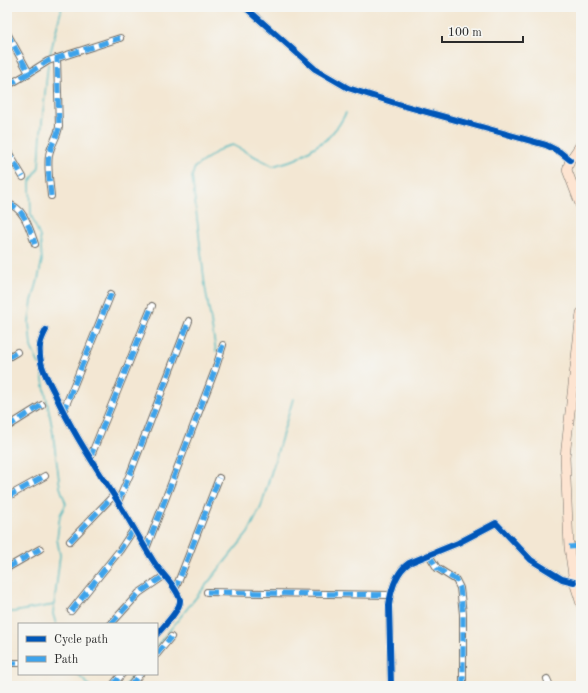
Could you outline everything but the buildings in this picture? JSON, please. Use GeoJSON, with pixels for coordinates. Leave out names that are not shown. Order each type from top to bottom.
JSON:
{"type":"FeatureCollection","features":[{"type":"Feature","properties":{"kind":"street"},"geometry":{"type":"LineString","coordinates":[[245,7],[315,69],[348,88],[405,106],[546,145],[560,152],[570,160]]}},
{"type":"Feature","properties":{"kind":"street"},"geometry":{"type":"LineString","coordinates":[[7,33],[29,73]]}},
{"type":"Feature","properties":{"kind":"street"},"geometry":{"type":"LineString","coordinates":[[7,86],[48,61],[120,38]]}},
{"type":"Feature","properties":{"kind":"street"},"geometry":{"type":"LineString","coordinates":[[51,196],[49,158],[50,151],[58,137],[59,127],[57,58]]}},
{"type":"Feature","properties":{"kind":"street"},"geometry":{"type":"LineString","coordinates":[[580,149],[570,160],[567,168],[568,175],[581,207]]}},
{"type":"Feature","properties":{"kind":"street"},"geometry":{"type":"LineString","coordinates":[[7,150],[23,177]]}},
{"type":"Feature","properties":{"kind":"street"},"geometry":{"type":"LineString","coordinates":[[7,204],[12,204],[27,220],[35,244]]}},
{"type":"Feature","properties":{"kind":"street"},"geometry":{"type":"LineString","coordinates":[[63,412],[112,294]]}},
{"type":"Feature","properties":{"kind":"street"},"geometry":{"type":"LineString","coordinates":[[90,458],[152,306]]}},
{"type":"Feature","properties":{"kind":"street"},"geometry":{"type":"LineString","coordinates":[[581,313],[565,456],[569,547],[574,582],[581,604]]}},
{"type":"Feature","properties":{"kind":"street"},"geometry":{"type":"LineString","coordinates":[[118,502],[189,321]]}},
{"type":"Feature","properties":{"kind":"street"},"geometry":{"type":"LineString","coordinates":[[46,330],[39,344],[40,360],[63,412],[146,549],[175,590],[180,600],[179,607],[158,633]]}},
{"type":"Feature","properties":{"kind":"street"},"geometry":{"type":"LineString","coordinates":[[146,549],[215,370],[223,345]]}},
{"type":"Feature","properties":{"kind":"street"},"geometry":{"type":"LineString","coordinates":[[7,358],[17,352]]}},
{"type":"Feature","properties":{"kind":"street"},"geometry":{"type":"LineString","coordinates":[[7,427],[42,405]]}},
{"type":"Feature","properties":{"kind":"street"},"geometry":{"type":"LineString","coordinates":[[7,497],[45,476]]}},
{"type":"Feature","properties":{"kind":"street"},"geometry":{"type":"LineString","coordinates":[[175,590],[219,478]]}},
{"type":"Feature","properties":{"kind":"street"},"geometry":{"type":"LineString","coordinates":[[70,541],[114,495]]}},
{"type":"Feature","properties":{"kind":"street"},"geometry":{"type":"LineString","coordinates":[[391,686],[389,605],[391,595],[402,569],[409,563],[458,542],[496,523],[531,560],[562,578],[574,582]]}},
{"type":"Feature","properties":{"kind":"street"},"geometry":{"type":"LineString","coordinates":[[70,611],[120,550],[134,529]]}},
{"type":"Feature","properties":{"kind":"street"},"geometry":{"type":"LineString","coordinates":[[569,547],[581,546]]}},
{"type":"Feature","properties":{"kind":"street"},"geometry":{"type":"LineString","coordinates":[[7,568],[40,549]]}},
{"type":"Feature","properties":{"kind":"street"},"geometry":{"type":"LineString","coordinates":[[429,555],[438,568],[456,580],[460,588],[463,614],[463,686]]}},
{"type":"Feature","properties":{"kind":"street"},"geometry":{"type":"LineString","coordinates":[[112,623],[139,593],[164,576]]}},
{"type":"Feature","properties":{"kind":"street"},"geometry":{"type":"LineString","coordinates":[[207,592],[391,595]]}},
{"type":"Feature","properties":{"kind":"street"},"geometry":{"type":"LineString","coordinates":[[158,653],[171,637]]}},
{"type":"Feature","properties":{"kind":"street"},"geometry":{"type":"LineString","coordinates":[[7,663],[18,663]]}},
{"type":"Feature","properties":{"kind":"street"},"geometry":{"type":"LineString","coordinates":[[112,686],[121,675]]}},
{"type":"Feature","properties":{"kind":"street"},"geometry":{"type":"LineString","coordinates":[[130,686],[139,675]]}},
{"type":"Feature","properties":{"kind":"street"},"geometry":{"type":"LineString","coordinates":[[547,679],[550,686]]}},
{"type":"Feature","properties":{"kind":"waterway"},"geometry":{"type":"LineString","coordinates":[[49,58],[62,7]]}},
{"type":"Feature","properties":{"kind":"waterway"},"geometry":{"type":"LineString","coordinates":[[39,364],[31,347],[29,322],[32,301],[42,260],[40,237],[31,215],[30,182],[39,167],[48,64]]}},
{"type":"Feature","properties":{"kind":"waterway"},"geometry":{"type":"LineString","coordinates":[[216,351],[205,286],[192,176],[195,167],[222,148],[233,145],[273,166],[296,159],[327,139],[339,125],[346,113]]}},
{"type":"Feature","properties":{"kind":"waterway"},"geometry":{"type":"LineString","coordinates":[[42,375],[52,427],[60,487],[66,504],[60,515],[57,539],[60,555],[53,614],[56,623]]}},
{"type":"Feature","properties":{"kind":"waterway"},"geometry":{"type":"LineString","coordinates":[[158,645],[248,533],[261,507],[293,399]]}},
{"type":"Feature","properties":{"kind":"waterway"},"geometry":{"type":"LineString","coordinates":[[7,612],[54,605]]}},
{"type":"Feature","properties":{"kind":"waterway"},"geometry":{"type":"LineString","coordinates":[[78,675],[90,686]]}},
{"type":"Feature","properties":{"kind":"waterway"},"geometry":{"type":"LineString","coordinates":[[125,686],[133,675]]}},
{"type":"Feature","properties":{"kind":"marked path"},"geometry":{"type":"LineString","coordinates":[[7,33],[29,73],[7,86]]}},
{"type":"Feature","properties":{"kind":"marked path"},"geometry":{"type":"LineString","coordinates":[[29,73],[48,61],[120,38]]}},
{"type":"Feature","properties":{"kind":"marked path"},"geometry":{"type":"LineString","coordinates":[[51,196],[48,161],[59,127],[57,58]]}},
{"type":"Feature","properties":{"kind":"marked path"},"geometry":{"type":"LineString","coordinates":[[7,150],[23,177]]}},
{"type":"Feature","properties":{"kind":"marked path"},"geometry":{"type":"LineString","coordinates":[[7,204],[18,209],[22,214],[26,220],[35,244]]}},
{"type":"Feature","properties":{"kind":"marked path"},"geometry":{"type":"LineString","coordinates":[[63,412],[111,294]]}},
{"type":"Feature","properties":{"kind":"marked path"},"geometry":{"type":"LineString","coordinates":[[90,458],[152,306]]}},
{"type":"Feature","properties":{"kind":"marked path"},"geometry":{"type":"LineString","coordinates":[[118,502],[189,321]]}},
{"type":"Feature","properties":{"kind":"marked path"},"geometry":{"type":"LineString","coordinates":[[146,549],[215,370],[223,345]]}},
{"type":"Feature","properties":{"kind":"marked path"},"geometry":{"type":"LineString","coordinates":[[7,358],[17,352]]}},
{"type":"Feature","properties":{"kind":"marked path"},"geometry":{"type":"LineString","coordinates":[[7,427],[42,405]]}},
{"type":"Feature","properties":{"kind":"marked path"},"geometry":{"type":"LineString","coordinates":[[7,497],[45,476]]}},
{"type":"Feature","properties":{"kind":"marked path"},"geometry":{"type":"LineString","coordinates":[[175,590],[219,478]]}},
{"type":"Feature","properties":{"kind":"marked path"},"geometry":{"type":"LineString","coordinates":[[70,541],[114,495]]}},
{"type":"Feature","properties":{"kind":"marked path"},"geometry":{"type":"LineString","coordinates":[[71,611],[120,550],[134,529]]}},
{"type":"Feature","properties":{"kind":"marked path"},"geometry":{"type":"LineString","coordinates":[[569,547],[581,546]]}},
{"type":"Feature","properties":{"kind":"marked path"},"geometry":{"type":"LineString","coordinates":[[7,568],[40,549]]}},
{"type":"Feature","properties":{"kind":"marked path"},"geometry":{"type":"LineString","coordinates":[[429,555],[437,568],[456,580],[460,588],[463,614],[463,686]]}},
{"type":"Feature","properties":{"kind":"marked path"},"geometry":{"type":"LineString","coordinates":[[112,623],[139,593],[164,576]]}},
{"type":"Feature","properties":{"kind":"marked path"},"geometry":{"type":"LineString","coordinates":[[207,592],[391,595]]}},
{"type":"Feature","properties":{"kind":"marked path"},"geometry":{"type":"LineString","coordinates":[[158,653],[171,637]]}},
{"type":"Feature","properties":{"kind":"marked path"},"geometry":{"type":"LineString","coordinates":[[7,663],[18,663]]}},
{"type":"Feature","properties":{"kind":"marked path"},"geometry":{"type":"LineString","coordinates":[[112,686],[121,675]]}},
{"type":"Feature","properties":{"kind":"marked path"},"geometry":{"type":"LineString","coordinates":[[130,686],[139,675]]}},
{"type":"Feature","properties":{"kind":"cycle path"},"geometry":{"type":"LineString","coordinates":[[245,7],[315,69],[348,88],[398,104],[546,145],[560,152],[570,160]]}},
{"type":"Feature","properties":{"kind":"cycle path"},"geometry":{"type":"LineString","coordinates":[[46,330],[40,345],[41,362],[60,405],[149,554],[176,590],[180,600],[178,608],[158,633]]}},
{"type":"Feature","properties":{"kind":"cycle path"},"geometry":{"type":"LineString","coordinates":[[391,686],[389,605],[391,593],[397,576],[409,563],[458,543],[496,523],[531,560],[562,579],[574,582]]}}]}
